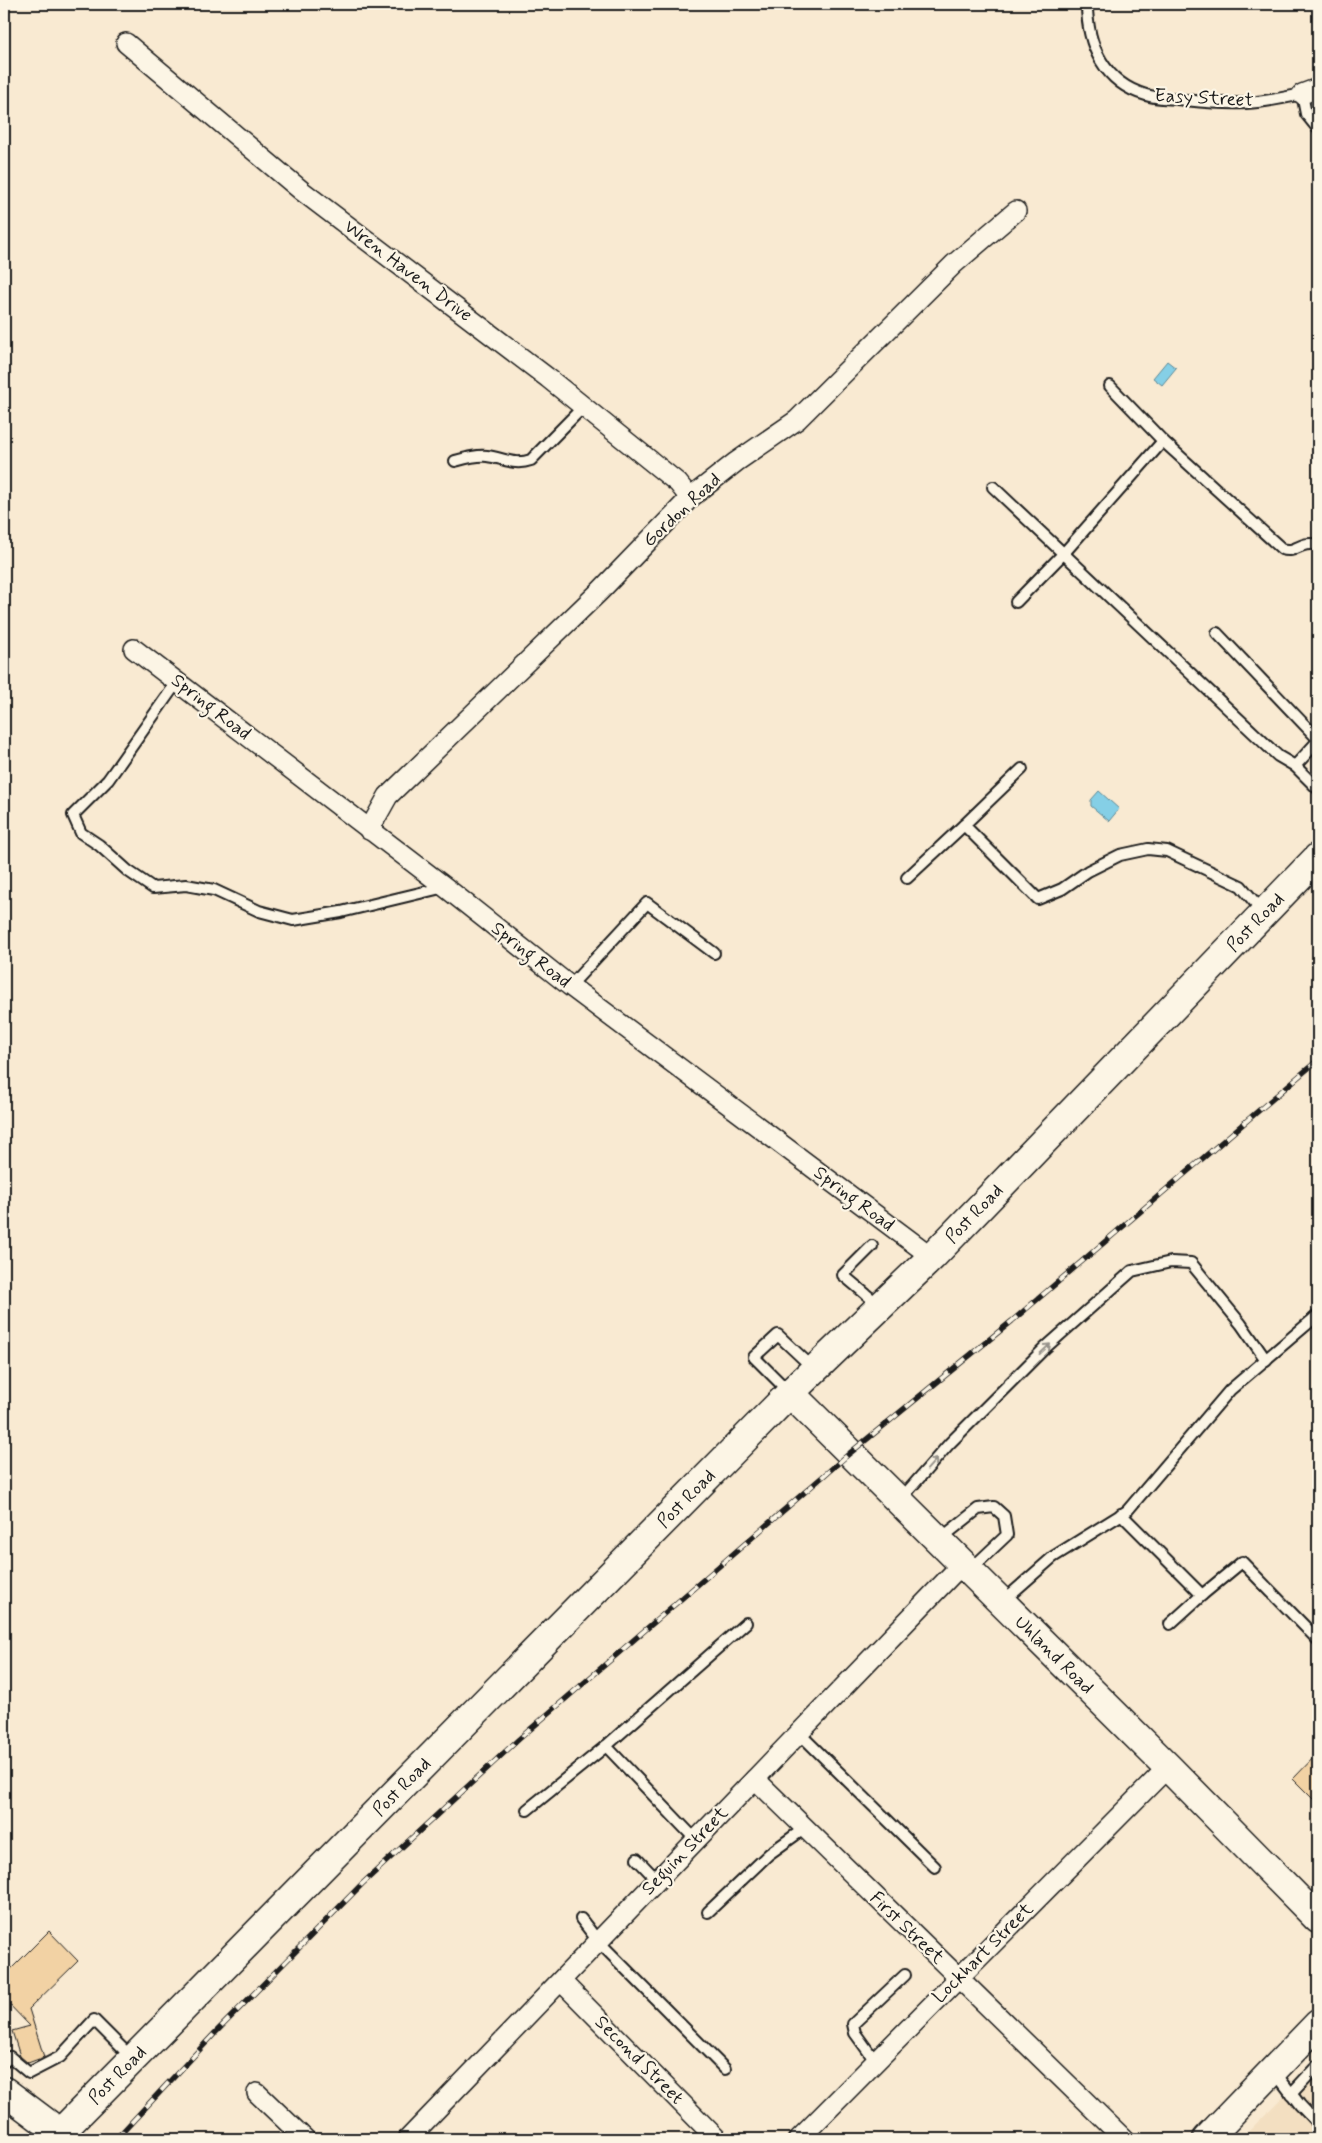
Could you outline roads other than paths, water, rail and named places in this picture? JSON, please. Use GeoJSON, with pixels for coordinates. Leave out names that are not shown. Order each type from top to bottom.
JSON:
{"type":"FeatureCollection","features":[{"type":"Feature","properties":{"kind":"street","name":"Wren Haven Drive"},"geometry":{"type":"LineString","coordinates":[[126,43],[302,191],[584,406],[678,483],[690,498]]}},
{"type":"Feature","properties":{"kind":"street","name":"Gordon Road"},"geometry":{"type":"LineString","coordinates":[[369,830],[388,796],[600,591],[690,498],[736,462],[797,420],[954,264],[1016,211]]}},
{"type":"Feature","properties":{"kind":"street","name":"Spring Road"},"geometry":{"type":"LineString","coordinates":[[134,649],[446,887],[570,986],[932,1257]]}},
{"type":"Feature","properties":{"kind":"street","name":"Post Road"},"geometry":{"type":"LineString","coordinates":[[57,2136],[790,1393],[932,1257],[1318,857]]}},
{"type":"Feature","properties":{"kind":"street","name":"Uhland Road"},"geometry":{"type":"LineString","coordinates":[[790,1393],[1168,1767],[1318,1919]]}},
{"type":"Feature","properties":{"kind":"street","name":"Seguin Street"},"geometry":{"type":"LineString","coordinates":[[408,2139],[799,1733],[966,1567]]}},
{"type":"Feature","properties":{"kind":"street","name":"Lockhart Street"},"geometry":{"type":"LineString","coordinates":[[799,2139],[1168,1767]]}},
{"type":"Feature","properties":{"kind":"street","name":"First Street"},"geometry":{"type":"LineString","coordinates":[[755,1779],[1124,2139]]}},
{"type":"Feature","properties":{"kind":"street","name":"Second Street"},"geometry":{"type":"LineString","coordinates":[[561,1981],[717,2139]]}},
{"type":"Feature","properties":{"kind":"street"},"geometry":{"type":"LineString","coordinates":[[1207,2139],[1318,2024]]}},
{"type":"Feature","properties":{"kind":"street"},"geometry":{"type":"LineString","coordinates":[[4,2091],[57,2136]]}},
{"type":"Feature","properties":{"kind":"street"},"geometry":{"type":"LineString","coordinates":[[257,2093],[305,2139]]}},
{"type":"Feature","properties":{"kind":"lane","name":"Easy Street"},"geometry":{"type":"LineString","coordinates":[[1087,4],[1087,23],[1092,46],[1100,62],[1111,75],[1126,86],[1147,96],[1202,102],[1246,103],[1310,91]]}},
{"type":"Feature","properties":{"kind":"lane"},"geometry":{"type":"LineString","coordinates":[[1310,91],[1306,114],[1318,129]]}},
{"type":"Feature","properties":{"kind":"lane"},"geometry":{"type":"LineString","coordinates":[[1110,386],[1163,441],[1282,549],[1293,550],[1304,543],[1318,545]]}},
{"type":"Feature","properties":{"kind":"lane"},"geometry":{"type":"LineString","coordinates":[[455,461],[490,456],[510,463],[522,464],[531,460],[584,406]]}},
{"type":"Feature","properties":{"kind":"lane"},"geometry":{"type":"LineString","coordinates":[[1016,602],[1064,553],[1163,441]]}},
{"type":"Feature","properties":{"kind":"lane"},"geometry":{"type":"LineString","coordinates":[[993,487],[1278,756],[1295,766],[1318,789]]}},
{"type":"Feature","properties":{"kind":"lane"},"geometry":{"type":"LineString","coordinates":[[1217,633],[1318,740],[1295,766]]}},
{"type":"Feature","properties":{"kind":"lane"},"geometry":{"type":"LineString","coordinates":[[178,682],[108,780],[73,815],[81,833],[128,871],[153,888],[186,885],[214,890],[259,911],[293,920],[341,912],[446,887]]}},
{"type":"Feature","properties":{"kind":"lane"},"geometry":{"type":"LineString","coordinates":[[907,878],[1022,770]]}},
{"type":"Feature","properties":{"kind":"lane"},"geometry":{"type":"LineString","coordinates":[[964,825],[1038,899],[1062,889],[1088,870],[1120,855],[1148,849],[1167,851],[1241,886],[1263,913]]}},
{"type":"Feature","properties":{"kind":"lane"},"geometry":{"type":"LineString","coordinates":[[570,986],[648,903],[714,953]]}},
{"type":"Feature","properties":{"kind":"lane"},"geometry":{"type":"LineString","coordinates":[[872,1246],[843,1275],[880,1306]]}},
{"type":"Feature","properties":{"kind":"lane"},"geometry":{"type":"LineString","coordinates":[[899,1501],[950,1444],[1045,1348],[1132,1271],[1171,1262],[1192,1263],[1241,1324],[1266,1360]]}},
{"type":"Feature","properties":{"kind":"lane"},"geometry":{"type":"LineString","coordinates":[[1002,1602],[1053,1557],[1127,1510],[1230,1390],[1318,1315]]}},
{"type":"Feature","properties":{"kind":"lane"},"geometry":{"type":"LineString","coordinates":[[790,1393],[754,1357],[778,1334],[815,1369]]}},
{"type":"Feature","properties":{"kind":"lane"},"geometry":{"type":"LineString","coordinates":[[939,1540],[978,1508],[994,1507],[1004,1516],[1007,1535],[966,1567]]}},
{"type":"Feature","properties":{"kind":"lane"},"geometry":{"type":"LineString","coordinates":[[1121,1514],[1202,1595]]}},
{"type":"Feature","properties":{"kind":"lane"},"geometry":{"type":"LineString","coordinates":[[1170,1624],[1242,1562],[1318,1640]]}},
{"type":"Feature","properties":{"kind":"lane"},"geometry":{"type":"LineString","coordinates":[[527,1810],[606,1746],[746,1623]]}},
{"type":"Feature","properties":{"kind":"lane"},"geometry":{"type":"LineString","coordinates":[[799,1733],[935,1866]]}},
{"type":"Feature","properties":{"kind":"lane"},"geometry":{"type":"LineString","coordinates":[[606,1746],[696,1840]]}},
{"type":"Feature","properties":{"kind":"lane"},"geometry":{"type":"LineString","coordinates":[[708,1912],[769,1854],[805,1828]]}},
{"type":"Feature","properties":{"kind":"lane"},"geometry":{"type":"LineString","coordinates":[[637,1859],[657,1880]]}},
{"type":"Feature","properties":{"kind":"lane"},"geometry":{"type":"LineString","coordinates":[[581,1919],[598,1941],[725,2069]]}},
{"type":"Feature","properties":{"kind":"lane"},"geometry":{"type":"LineString","coordinates":[[876,2062],[856,2034],[853,2024],[905,1975]]}},
{"type":"Feature","properties":{"kind":"lane"},"geometry":{"type":"LineString","coordinates":[[4,2062],[10,2057],[29,2073],[60,2057],[94,2020],[133,2059]]}},
{"type":"Feature","properties":{"kind":"lane"},"geometry":{"type":"LineString","coordinates":[[1291,2094],[1318,2065]]}},
{"type":"Feature","properties":{"kind":"lane"},"geometry":{"type":"LineString","coordinates":[[1273,2070],[1291,2094],[1318,2124]]}},
{"type":"Feature","properties":{"kind":"water"},"geometry":{"type":"Polygon","coordinates":[[[1167,361],[1176,368],[1162,385],[1153,378],[1167,361]]]}},
{"type":"Feature","properties":{"kind":"water"},"geometry":{"type":"Polygon","coordinates":[[[1099,791],[1119,809],[1109,821],[1091,806],[1091,800],[1099,791]]]}},
{"type":"Feature","properties":{"kind":"railway"},"geometry":{"type":"LineString","coordinates":[[116,2139],[215,2033],[362,1884],[519,1739],[850,1453],[1012,1321],[1318,1060]]}}]}
